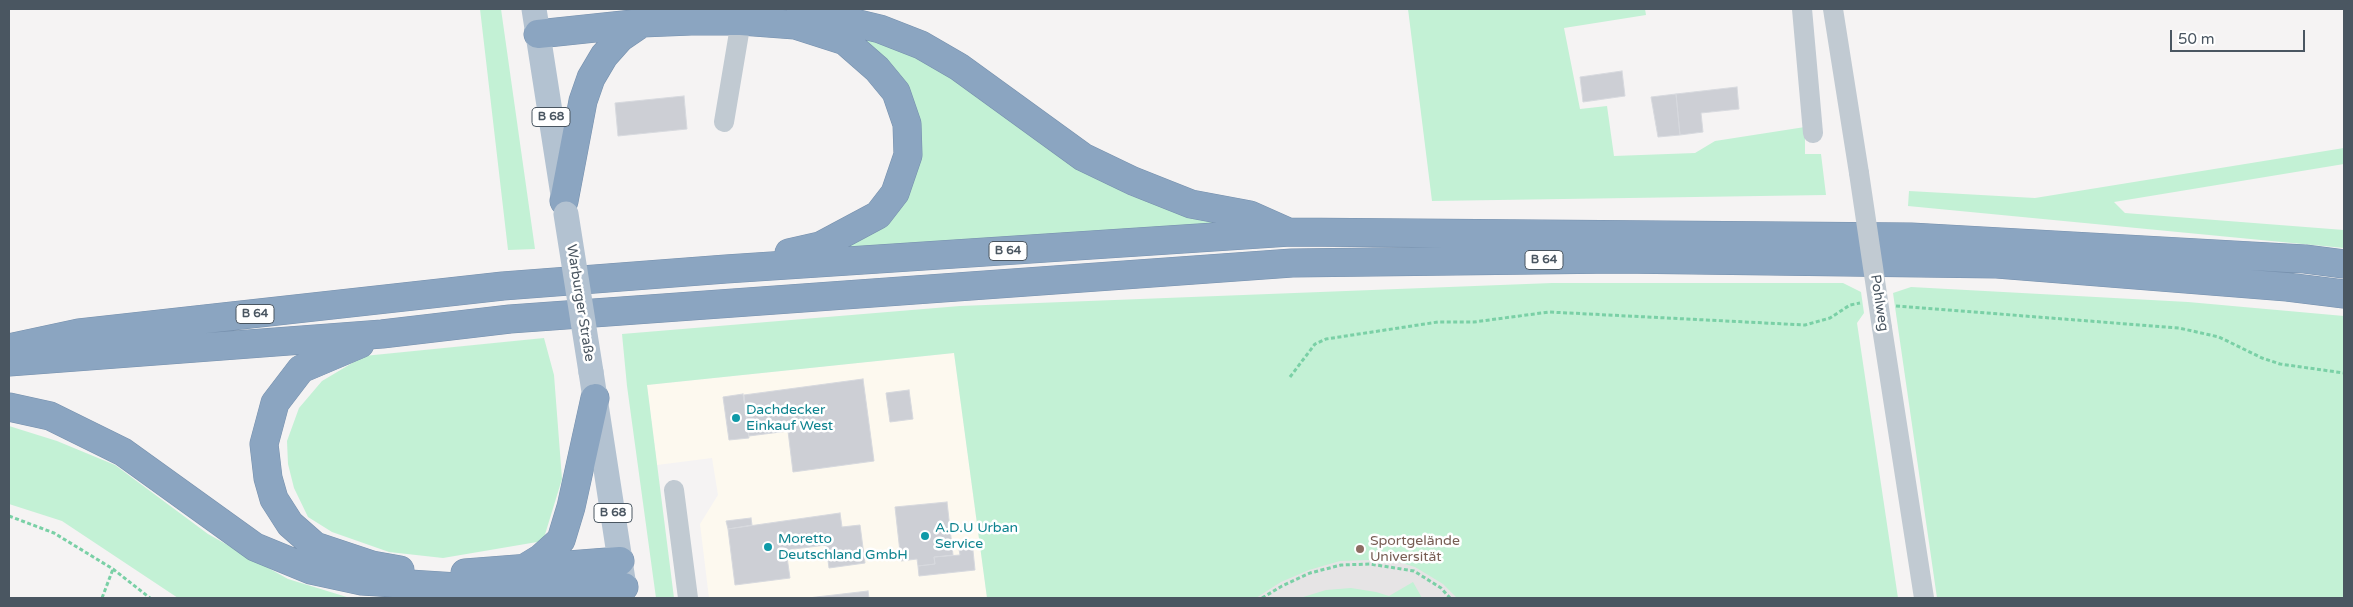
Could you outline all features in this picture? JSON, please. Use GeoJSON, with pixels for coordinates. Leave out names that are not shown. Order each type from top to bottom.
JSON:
{"type":"FeatureCollection","features":[{"type":"Feature","properties":{"kind":"highway"},"geometry":{"type":"LineString","coordinates":[[791,9],[807,10],[880,30],[921,46],[959,67],[1083,157],[1133,182],[1192,204],[1250,215],[1290,232]]}},
{"type":"Feature","properties":{"kind":"highway"},"geometry":{"type":"LineString","coordinates":[[536,21],[642,24],[741,21],[795,26],[844,41],[877,69],[896,92],[907,124],[908,155],[895,193],[878,216],[820,246],[726,269]]}},
{"type":"Feature","properties":{"kind":"highway"},"geometry":{"type":"LineString","coordinates":[[565,208],[583,101],[591,78],[604,56],[620,38],[642,24]]}},
{"type":"Feature","properties":{"kind":"highway","name":"B 64"},"geometry":{"type":"LineString","coordinates":[[9,348],[79,333],[503,286],[726,269],[1290,232],[1911,237],[2296,259],[2344,264]]}},
{"type":"Feature","properties":{"kind":"highway","name":"B 64"},"geometry":{"type":"LineString","coordinates":[[9,362],[382,334],[510,319],[1292,263],[1618,259],[1996,264],[2287,287],[2344,294]]}},
{"type":"Feature","properties":{"kind":"highway"},"geometry":{"type":"LineString","coordinates":[[382,334],[302,368],[275,403],[264,444],[268,478],[274,499],[290,524],[315,546],[372,565],[429,576],[527,586]]}},
{"type":"Feature","properties":{"kind":"highway"},"geometry":{"type":"LineString","coordinates":[[527,586],[541,558],[561,540],[571,507],[593,385]]}},
{"type":"Feature","properties":{"kind":"highway"},"geometry":{"type":"LineString","coordinates":[[9,407],[50,416],[122,452],[255,547],[311,570],[362,581],[527,586],[623,582]]}},
{"type":"Feature","properties":{"kind":"main road","name":"Warburger Straße"},"geometry":{"type":"LineString","coordinates":[[536,21],[623,582]]}},
{"type":"Feature","properties":{"kind":"street"},"geometry":{"type":"LineString","coordinates":[[1802,9],[1813,133]]}},
{"type":"Feature","properties":{"kind":"street","name":"Pohlweg"},"geometry":{"type":"LineString","coordinates":[[1833,9],[1924,598]]}},
{"type":"Feature","properties":{"kind":"street"},"geometry":{"type":"LineString","coordinates":[[724,122],[741,21]]}},
{"type":"Feature","properties":{"kind":"street"},"geometry":{"type":"LineString","coordinates":[[674,490],[688,598]]}},
{"type":"Feature","properties":{"kind":"path"},"geometry":{"type":"LineString","coordinates":[[1290,377],[1315,344],[1326,339],[1438,322],[1474,322],[1549,312],[1805,325],[1830,318],[1850,305],[1862,302]]}},
{"type":"Feature","properties":{"kind":"path"},"geometry":{"type":"LineString","coordinates":[[1891,305],[2179,328],[2219,337],[2262,358],[2280,364],[2344,373]]}},
{"type":"Feature","properties":{"kind":"path"},"geometry":{"type":"LineString","coordinates":[[9,516],[54,533],[112,569],[150,598]]}},
{"type":"Feature","properties":{"kind":"path"},"geometry":{"type":"LineString","coordinates":[[1262,598],[1282,586],[1310,574],[1341,565],[1370,564],[1414,571],[1441,588],[1450,598]]}},
{"type":"Feature","properties":{"kind":"path"},"geometry":{"type":"LineString","coordinates":[[102,598],[112,569]]}},
{"type":"Feature","properties":{"kind":"shaded area"},"geometry":{"type":"Polygon","coordinates":[[[954,353],[987,598],[709,598],[700,524],[718,495],[712,458],[657,465],[647,385],[954,353]]]}},
{"type":"Feature","properties":{"kind":"shaded area","name":"Sportgelände Universität"},"geometry":{"type":"Polygon","coordinates":[[[1285,524],[1530,598],[1182,598],[1285,524]]]}},
{"type":"Feature","properties":{"kind":"green space"},"geometry":{"type":"Polygon","coordinates":[[[480,9],[501,9],[535,249],[508,250],[480,9]]]}},
{"type":"Feature","properties":{"kind":"green space"},"geometry":{"type":"Polygon","coordinates":[[[1408,9],[1645,9],[1646,15],[1564,28],[1580,109],[1607,106],[1614,156],[1695,153],[1715,141],[1805,127],[1805,154],[1821,154],[1826,195],[1432,201],[1408,9]]]}},
{"type":"Feature","properties":{"kind":"green space"},"geometry":{"type":"Polygon","coordinates":[[[853,31],[921,58],[956,80],[1077,166],[1129,195],[1189,216],[1239,229],[840,250],[915,159],[853,31]]]}},
{"type":"Feature","properties":{"kind":"green space"},"geometry":{"type":"Polygon","coordinates":[[[2344,148],[2344,164],[2114,202],[2125,213],[2344,230],[2344,248],[1908,206],[1909,191],[2035,198],[2344,148]]]}},
{"type":"Feature","properties":{"kind":"green space"},"geometry":{"type":"Polygon","coordinates":[[[1552,283],[1843,283],[1861,292],[1864,313],[1857,323],[1898,598],[1457,598],[1443,584],[1415,567],[1398,562],[1369,560],[1340,561],[1309,570],[1281,582],[1256,598],[987,598],[954,353],[647,385],[674,598],[656,598],[627,386],[622,334],[960,306],[1552,283]]]}},
{"type":"Feature","properties":{"kind":"green space"},"geometry":{"type":"Polygon","coordinates":[[[1911,287],[2188,302],[2344,316],[2344,598],[1937,598],[1893,293],[1911,287]]]}},
{"type":"Feature","properties":{"kind":"green space"},"geometry":{"type":"Polygon","coordinates":[[[544,338],[554,375],[562,479],[543,541],[443,558],[389,552],[332,532],[308,517],[294,488],[288,464],[287,441],[299,408],[322,381],[364,356],[544,338]]]}},
{"type":"Feature","properties":{"kind":"green space"},"geometry":{"type":"Polygon","coordinates":[[[9,426],[57,441],[115,465],[208,534],[288,579],[350,598],[178,598],[62,521],[9,504],[9,426]]]}},
{"type":"Feature","properties":{"kind":"green space"},"geometry":{"type":"Polygon","coordinates":[[[1413,582],[1422,598],[1300,598],[1326,590],[1351,588],[1389,596],[1413,582]]]}},
{"type":"Feature","properties":{"kind":"building"},"geometry":{"type":"Polygon","coordinates":[[[1622,71],[1625,96],[1583,102],[1580,77],[1622,71]]]}},
{"type":"Feature","properties":{"kind":"building"},"geometry":{"type":"Polygon","coordinates":[[[1737,87],[1739,109],[1701,113],[1703,132],[1680,135],[1676,94],[1737,87]]]}},
{"type":"Feature","properties":{"kind":"building"},"geometry":{"type":"Polygon","coordinates":[[[1676,94],[1680,135],[1658,137],[1651,97],[1676,94]]]}},
{"type":"Feature","properties":{"kind":"building"},"geometry":{"type":"Polygon","coordinates":[[[684,96],[687,129],[618,136],[615,103],[684,96]]]}},
{"type":"Feature","properties":{"kind":"building"},"geometry":{"type":"Polygon","coordinates":[[[863,379],[874,461],[793,472],[788,431],[749,436],[744,395],[863,379]]]}},
{"type":"Feature","properties":{"kind":"building"},"geometry":{"type":"Polygon","coordinates":[[[909,390],[913,419],[890,422],[886,393],[909,390]]]}},
{"type":"Feature","properties":{"kind":"building","name":"Dachdecker Einkauf West"},"geometry":{"type":"Polygon","coordinates":[[[743,394],[749,438],[729,440],[723,397],[743,394]]]}},
{"type":"Feature","properties":{"kind":"building","name":"A.D.U Urban Service"},"geometry":{"type":"Polygon","coordinates":[[[947,502],[953,555],[934,557],[935,564],[918,566],[917,559],[901,561],[895,507],[947,502]]]}},
{"type":"Feature","properties":{"kind":"building","name":"Moretto Deutschland GmbH"},"geometry":{"type":"Polygon","coordinates":[[[840,513],[842,527],[860,525],[865,563],[829,568],[826,545],[786,550],[790,578],[735,585],[728,529],[840,513]]]}},
{"type":"Feature","properties":{"kind":"building"},"geometry":{"type":"Polygon","coordinates":[[[751,518],[752,525],[728,529],[726,521],[751,518]]]}},
{"type":"Feature","properties":{"kind":"building"},"geometry":{"type":"Polygon","coordinates":[[[972,541],[975,570],[919,576],[918,566],[935,564],[934,557],[960,555],[958,543],[972,541]]]}},
{"type":"Feature","properties":{"kind":"building"},"geometry":{"type":"Polygon","coordinates":[[[868,591],[869,598],[808,598],[868,591]]]}},
{"type":"Feature","properties":{"kind":"place","name":"Dachdecker Einkauf West"},"geometry":{"type":"Point","coordinates":[736,418]}},
{"type":"Feature","properties":{"kind":"place","name":"A.D.U Urban Service"},"geometry":{"type":"Point","coordinates":[925,536]}},
{"type":"Feature","properties":{"kind":"place","name":"Moretto Deutschland GmbH"},"geometry":{"type":"Point","coordinates":[768,547]}},
{"type":"Feature","properties":{"kind":"place","name":"Sportgelände Universität"},"geometry":{"type":"Point","coordinates":[1360,549]}}]}
